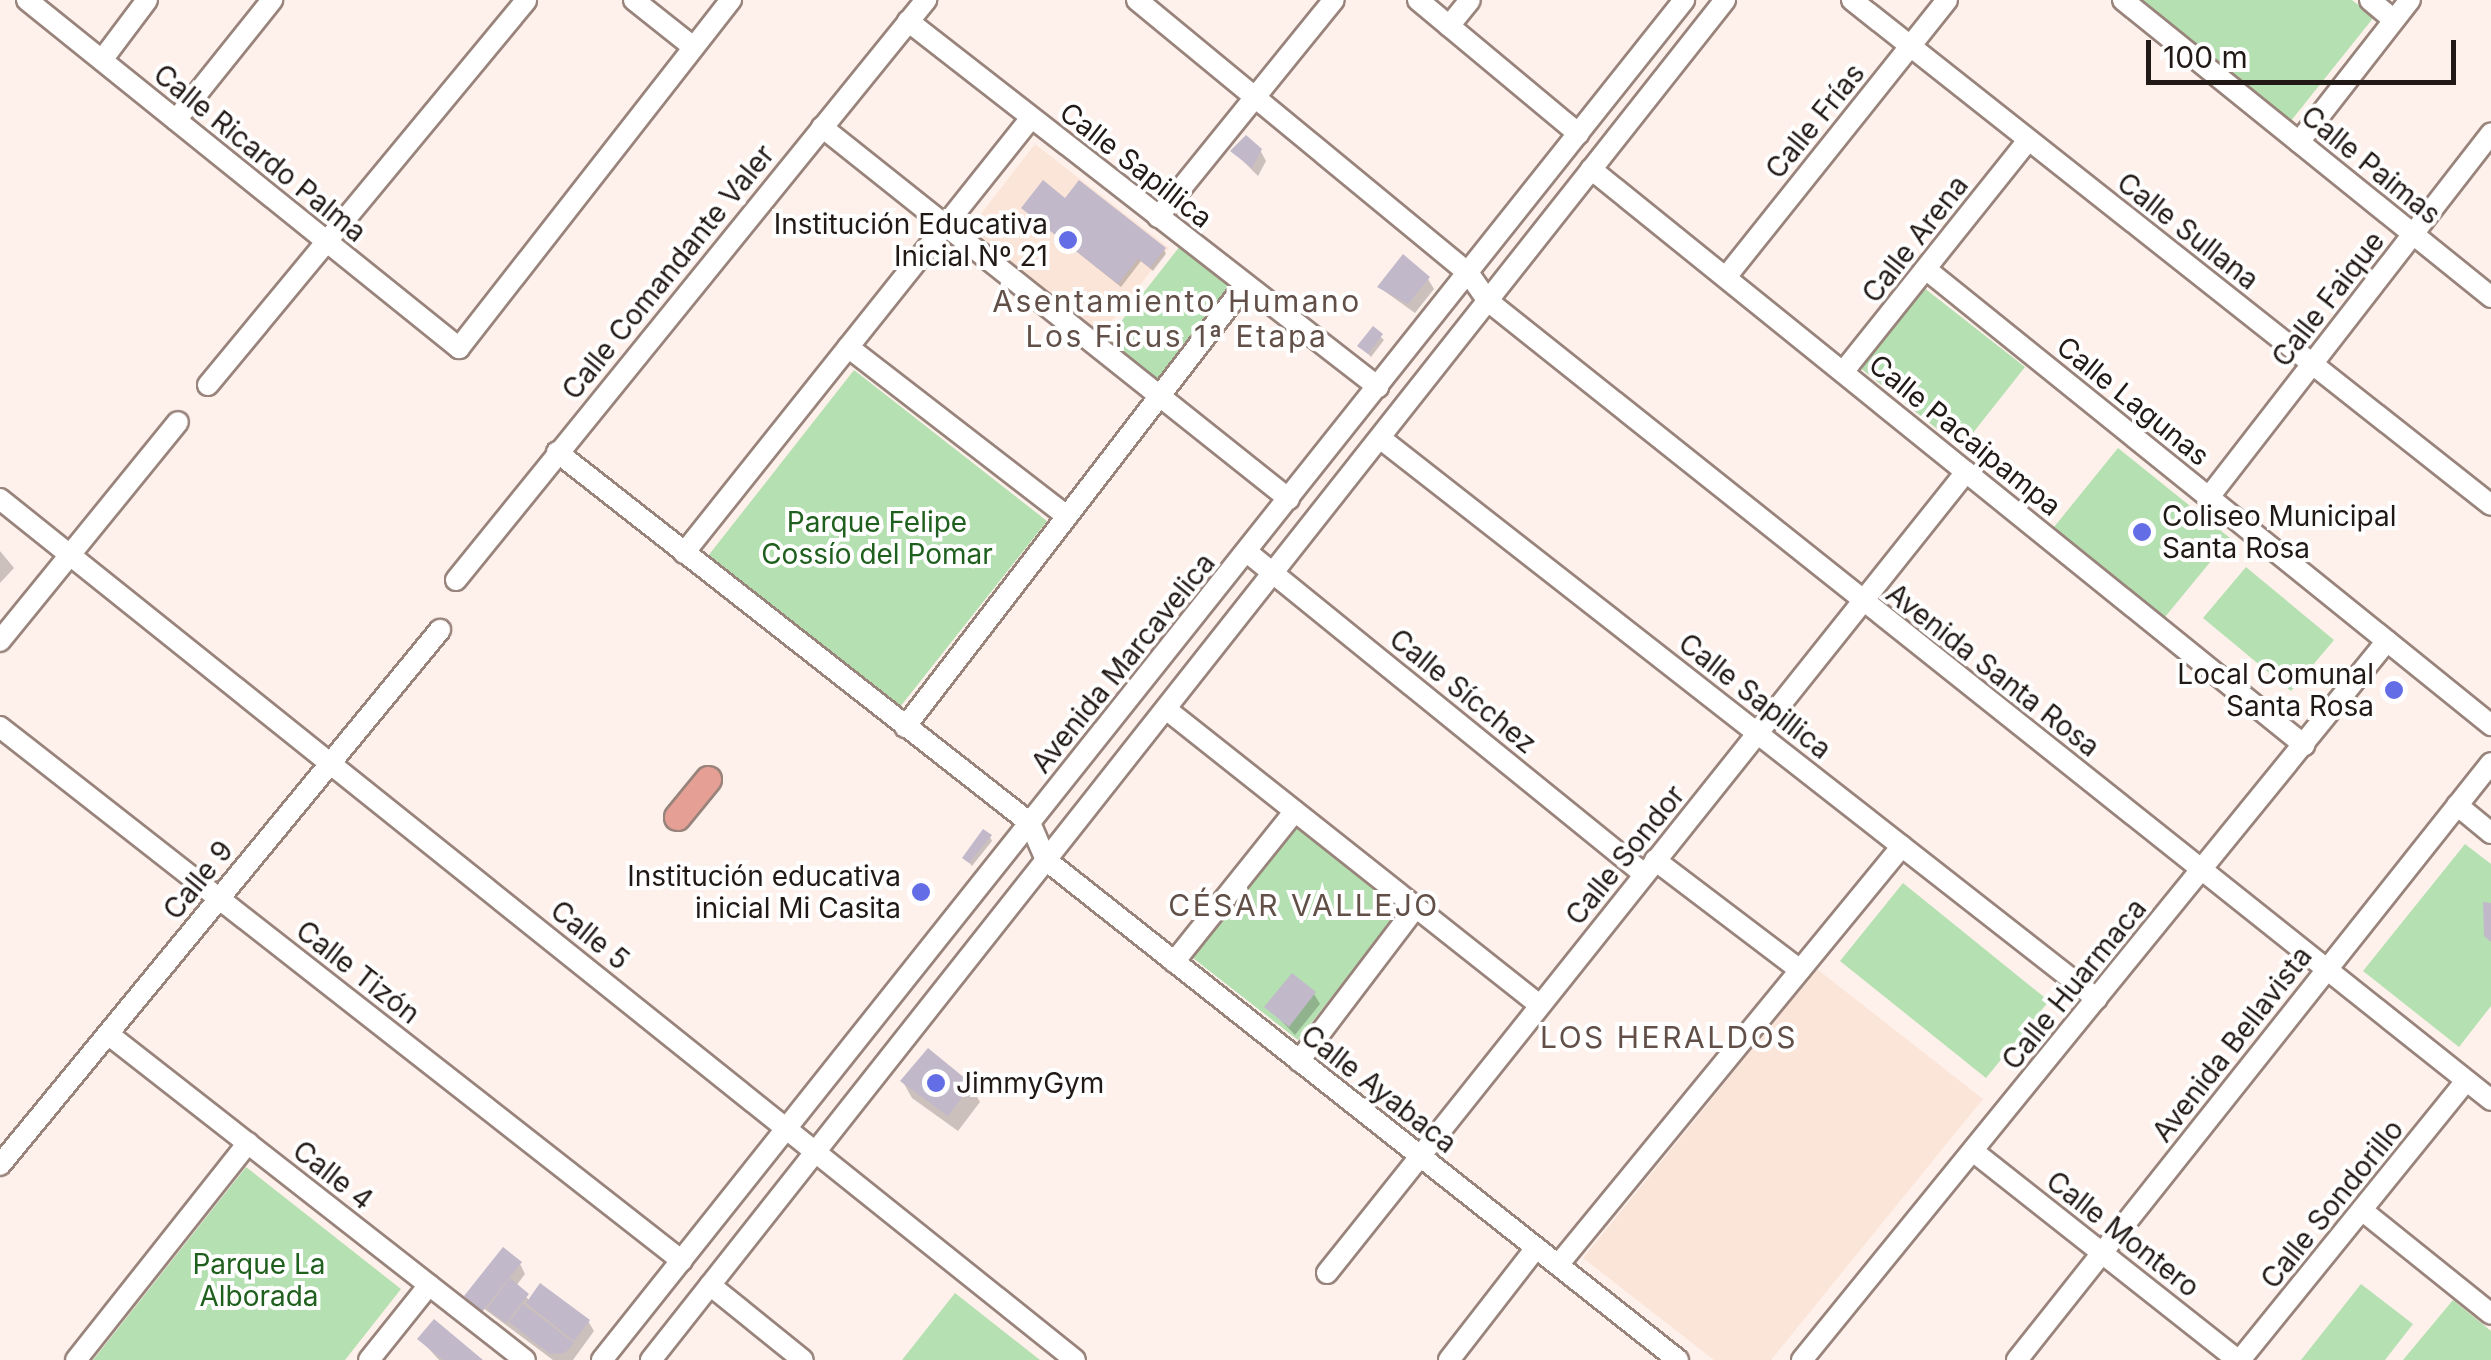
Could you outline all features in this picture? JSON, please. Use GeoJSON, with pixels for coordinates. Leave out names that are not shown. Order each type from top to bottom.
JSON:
{"type":"FeatureCollection","features":[{"type":"Feature","properties":{"kind":"main road"},"geometry":{"type":"LineString","coordinates":[[678,816],[708,778]]}},
{"type":"Feature","properties":{"kind":"street","name":"Calle Ricardo Palma"},"geometry":{"type":"LineString","coordinates":[[28,0],[459,348],[692,46]]}},
{"type":"Feature","properties":{"kind":"street"},"geometry":{"type":"LineString","coordinates":[[102,60],[147,0]]}},
{"type":"Feature","properties":{"kind":"street"},"geometry":{"type":"LineString","coordinates":[[176,120],[272,0]]}},
{"type":"Feature","properties":{"kind":"street"},"geometry":{"type":"LineString","coordinates":[[208,386],[526,0]]}},
{"type":"Feature","properties":{"kind":"street"},"geometry":{"type":"LineString","coordinates":[[634,0],[692,46],[731,0]]}},
{"type":"Feature","properties":{"kind":"street","name":"Calle Comandante Valer"},"geometry":{"type":"LineString","coordinates":[[456,580],[926,0]]}},
{"type":"Feature","properties":{"kind":"street","name":"Avenida Santa Rosa"},"geometry":{"type":"LineString","coordinates":[[1136,0],[1469,274],[1488,300],[2491,1100]]}},
{"type":"Feature","properties":{"kind":"street"},"geometry":{"type":"LineString","coordinates":[[1158,216],[1334,0]]}},
{"type":"Feature","properties":{"kind":"street"},"geometry":{"type":"LineString","coordinates":[[1418,0],[1578,134]]}},
{"type":"Feature","properties":{"kind":"street"},"geometry":{"type":"LineString","coordinates":[[1449,26],[1470,0]]}},
{"type":"Feature","properties":{"kind":"street","name":"Avenida Marcavelica"},"geometry":{"type":"LineString","coordinates":[[602,1360],[1684,0]]}},
{"type":"Feature","properties":{"kind":"street"},"geometry":{"type":"LineString","coordinates":[[651,1360],[1724,0]]}},
{"type":"Feature","properties":{"kind":"street","name":"Calle Sullana"},"geometry":{"type":"LineString","coordinates":[[1852,0],[2491,504]]}},
{"type":"Feature","properties":{"kind":"street","name":"Calle Frías"},"geometry":{"type":"LineString","coordinates":[[1726,277],[1947,0]]}},
{"type":"Feature","properties":{"kind":"street","name":"Calle Paimas"},"geometry":{"type":"LineString","coordinates":[[2123,0],[2491,297]]}},
{"type":"Feature","properties":{"kind":"street"},"geometry":{"type":"LineString","coordinates":[[2370,0],[2394,20]]}},
{"type":"Feature","properties":{"kind":"street"},"geometry":{"type":"LineString","coordinates":[[2299,142],[2410,0]]}},
{"type":"Feature","properties":{"kind":"street","name":"Calle Sapillica"},"geometry":{"type":"LineString","coordinates":[[908,22],[1378,387]]}},
{"type":"Feature","properties":{"kind":"street"},"geometry":{"type":"LineString","coordinates":[[684,552],[1031,118]]}},
{"type":"Feature","properties":{"kind":"street"},"geometry":{"type":"LineString","coordinates":[[822,127],[1157,399],[1289,499]]}},
{"type":"Feature","properties":{"kind":"street","name":"Calle Faique"},"geometry":{"type":"LineString","coordinates":[[2209,498],[2491,134]]}},
{"type":"Feature","properties":{"kind":"street","name":"Calle Arena"},"geometry":{"type":"LineString","coordinates":[[1843,372],[2028,140]]}},
{"type":"Feature","properties":{"kind":"street","name":"Calle Pacaipampa"},"geometry":{"type":"LineString","coordinates":[[1592,169],[2304,745]]}},
{"type":"Feature","properties":{"kind":"street","name":"Calle Lagunas"},"geometry":{"type":"LineString","coordinates":[[1927,270],[2491,725]]}},
{"type":"Feature","properties":{"kind":"street"},"geometry":{"type":"LineString","coordinates":[[905,727],[1245,285]]}},
{"type":"Feature","properties":{"kind":"street"},"geometry":{"type":"LineString","coordinates":[[848,346],[1067,516]]}},
{"type":"Feature","properties":{"kind":"street"},"geometry":{"type":"LineString","coordinates":[[0,641],[178,422]]}},
{"type":"Feature","properties":{"kind":"street","name":"Calle Sapillica"},"geometry":{"type":"LineString","coordinates":[[1380,438],[2097,999]]}},
{"type":"Feature","properties":{"kind":"street"},"geometry":{"type":"LineString","coordinates":[[557,452],[1030,823],[1046,860]]}},
{"type":"Feature","properties":{"kind":"street","name":"Calle Sondor"},"geometry":{"type":"LineString","coordinates":[[1327,1273],[1966,472]]}},
{"type":"Feature","properties":{"kind":"street","name":"Calle 5"},"geometry":{"type":"LineString","coordinates":[[0,499],[1074,1360]]}},
{"type":"Feature","properties":{"kind":"street","name":"Calle Sícchez"},"geometry":{"type":"LineString","coordinates":[[1247,552],[1650,867],[1800,970]]}},
{"type":"Feature","properties":{"kind":"street","name":"Calle 9"},"geometry":{"type":"LineString","coordinates":[[0,1165],[440,630]]}},
{"type":"Feature","properties":{"kind":"street","name":"Calle Huarmaca"},"geometry":{"type":"LineString","coordinates":[[1802,1360],[2387,641]]}},
{"type":"Feature","properties":{"kind":"street"},"geometry":{"type":"LineString","coordinates":[[1166,709],[1540,1005]]}},
{"type":"Feature","properties":{"kind":"street","name":"Calle Tizón"},"geometry":{"type":"LineString","coordinates":[[0,727],[682,1261]]}},
{"type":"Feature","properties":{"kind":"street","name":"Avenida Bellavista"},"geometry":{"type":"LineString","coordinates":[[2017,1360],[2491,763]]}},
{"type":"Feature","properties":{"kind":"street"},"geometry":{"type":"LineString","coordinates":[[2457,805],[2491,832]]}},
{"type":"Feature","properties":{"kind":"street"},"geometry":{"type":"LineString","coordinates":[[1174,962],[1295,811]]}},
{"type":"Feature","properties":{"kind":"street"},"geometry":{"type":"LineString","coordinates":[[1558,1265],[1902,846]]}},
{"type":"Feature","properties":{"kind":"street","name":"Calle Ayabaca"},"geometry":{"type":"LineString","coordinates":[[1046,860],[1678,1360]]}},
{"type":"Feature","properties":{"kind":"street"},"geometry":{"type":"LineString","coordinates":[[1299,1061],[1416,907]]}},
{"type":"Feature","properties":{"kind":"street","name":"Calle 4"},"geometry":{"type":"LineString","coordinates":[[108,1034],[525,1360]]}},
{"type":"Feature","properties":{"kind":"street","name":"Calle Sondorillo"},"geometry":{"type":"LineString","coordinates":[[2239,1360],[2466,1081]]}},
{"type":"Feature","properties":{"kind":"street"},"geometry":{"type":"LineString","coordinates":[[76,1360],[248,1143]]}},
{"type":"Feature","properties":{"kind":"street","name":"Calle Montero"},"geometry":{"type":"LineString","coordinates":[[1973,1151],[2239,1360]]}},
{"type":"Feature","properties":{"kind":"street"},"geometry":{"type":"LineString","coordinates":[[2363,1212],[2491,1314]]}},
{"type":"Feature","properties":{"kind":"street"},"geometry":{"type":"LineString","coordinates":[[1448,1360],[1536,1248]]}},
{"type":"Feature","properties":{"kind":"street"},"geometry":{"type":"LineString","coordinates":[[369,1360],[429,1285]]}},
{"type":"Feature","properties":{"kind":"street"},"geometry":{"type":"LineString","coordinates":[[710,1285],[803,1360]]}},
{"type":"Feature","properties":{"kind":"shaded area","name":"Institución Educativa Inicial Nº 21"},"geometry":{"type":"Polygon","coordinates":[[[1035,144],[1169,248],[1101,335],[967,232],[1035,144]]]}},
{"type":"Feature","properties":{"kind":"shaded area"},"geometry":{"type":"Polygon","coordinates":[[[1817,969],[1983,1099],[1771,1360],[1714,1360],[1583,1258],[1817,969]]]}},
{"type":"Feature","properties":{"kind":"green space"},"geometry":{"type":"Polygon","coordinates":[[[2135,0],[2352,0],[2374,17],[2290,122],[2135,0]]]}},
{"type":"Feature","properties":{"kind":"green space"},"geometry":{"type":"Polygon","coordinates":[[[1180,246],[1241,294],[1156,395],[1098,351],[1180,246]]]}},
{"type":"Feature","properties":{"kind":"green space"},"geometry":{"type":"Polygon","coordinates":[[[1923,287],[2025,367],[1961,448],[1859,367],[1923,287]]]}},
{"type":"Feature","properties":{"kind":"green space","name":"Parque Felipe Cossío del Pomar"},"geometry":{"type":"Polygon","coordinates":[[[854,370],[1047,521],[900,707],[708,556],[854,370]]]}},
{"type":"Feature","properties":{"kind":"green space","name":"Coliseo Municipal Santa Rosa"},"geometry":{"type":"Polygon","coordinates":[[[2118,448],[2230,538],[2165,617],[2054,527],[2118,448]]]}},
{"type":"Feature","properties":{"kind":"green space"},"geometry":{"type":"Polygon","coordinates":[[[2246,567],[2334,640],[2291,691],[2203,618],[2246,567]]]}},
{"type":"Feature","properties":{"kind":"green space"},"geometry":{"type":"Polygon","coordinates":[[[1294,819],[1404,904],[1298,1040],[1189,955],[1294,819]]]}},
{"type":"Feature","properties":{"kind":"green space"},"geometry":{"type":"Polygon","coordinates":[[[2465,844],[2491,864],[2491,1006],[2459,1047],[2363,971],[2465,844]]]}},
{"type":"Feature","properties":{"kind":"green space"},"geometry":{"type":"Polygon","coordinates":[[[1903,883],[2049,1001],[1986,1078],[1840,961],[1903,883]]]}},
{"type":"Feature","properties":{"kind":"green space","name":"Parque La Alborada"},"geometry":{"type":"Polygon","coordinates":[[[246,1167],[401,1289],[345,1360],[93,1360],[246,1167]]]}},
{"type":"Feature","properties":{"kind":"green space"},"geometry":{"type":"Polygon","coordinates":[[[2361,1284],[2413,1324],[2385,1360],[2301,1360],[2361,1284]]]}},
{"type":"Feature","properties":{"kind":"green space"},"geometry":{"type":"Polygon","coordinates":[[[955,1293],[1040,1360],[902,1360],[955,1293]]]}},
{"type":"Feature","properties":{"kind":"green space"},"geometry":{"type":"Polygon","coordinates":[[[2453,1300],[2491,1331],[2491,1360],[2403,1360],[2453,1300]]]}},
{"type":"Feature","properties":{"kind":"building"},"geometry":{"type":"Polygon","coordinates":[[[1246,135],[1262,149],[1252,168],[1230,151],[1246,135]]]}},
{"type":"Feature","properties":{"kind":"building"},"geometry":{"type":"Polygon","coordinates":[[[1043,180],[1065,198],[1079,180],[1166,248],[1150,268],[1138,259],[1118,284],[1021,208],[1043,180]]]}},
{"type":"Feature","properties":{"kind":"building"},"geometry":{"type":"Polygon","coordinates":[[[1403,254],[1430,277],[1408,304],[1377,287],[1403,254]]]}},
{"type":"Feature","properties":{"kind":"building"},"geometry":{"type":"Polygon","coordinates":[[[1373,326],[1383,334],[1368,354],[1357,346],[1373,326]]]}},
{"type":"Feature","properties":{"kind":"building"},"geometry":{"type":"Polygon","coordinates":[[[983,829],[992,835],[969,863],[962,858],[983,829]]]}},
{"type":"Feature","properties":{"kind":"building"},"geometry":{"type":"Polygon","coordinates":[[[2483,902],[2491,903],[2491,942],[2484,936],[2483,902]]]}},
{"type":"Feature","properties":{"kind":"building"},"geometry":{"type":"Polygon","coordinates":[[[1292,973],[1316,992],[1289,1027],[1264,1007],[1292,973]]]}},
{"type":"Feature","properties":{"kind":"building","name":"JimmyGym"},"geometry":{"type":"Polygon","coordinates":[[[928,1048],[972,1084],[948,1116],[900,1081],[928,1048]]]}},
{"type":"Feature","properties":{"kind":"building"},"geometry":{"type":"Polygon","coordinates":[[[503,1247],[522,1262],[482,1312],[464,1296],[503,1247]]]}},
{"type":"Feature","properties":{"kind":"building"},"geometry":{"type":"Polygon","coordinates":[[[510,1278],[529,1294],[506,1323],[487,1309],[510,1278]]]}},
{"type":"Feature","properties":{"kind":"building"},"geometry":{"type":"Polygon","coordinates":[[[540,1283],[590,1320],[574,1341],[526,1303],[540,1283]]]}},
{"type":"Feature","properties":{"kind":"building"},"geometry":{"type":"Polygon","coordinates":[[[523,1304],[574,1343],[565,1353],[550,1354],[509,1322],[523,1304]]]}},
{"type":"Feature","properties":{"kind":"building"},"geometry":{"type":"Polygon","coordinates":[[[434,1319],[483,1360],[443,1360],[417,1339],[434,1319]]]}},
{"type":"Feature","properties":{"kind":"place","name":"Institución Educativa Inicial Nº 21"},"geometry":{"type":"Point","coordinates":[1068,240]}},
{"type":"Feature","properties":{"kind":"place","name":"Coliseo Municipal Santa Rosa"},"geometry":{"type":"Point","coordinates":[2142,532]}},
{"type":"Feature","properties":{"kind":"place","name":"Local Comunal Santa Rosa"},"geometry":{"type":"Point","coordinates":[2394,690]}},
{"type":"Feature","properties":{"kind":"place","name":"Institución educativa inicial Mi Casita"},"geometry":{"type":"Point","coordinates":[921,892]}},
{"type":"Feature","properties":{"kind":"place","name":"JimmyGym"},"geometry":{"type":"Point","coordinates":[936,1083]}},
{"type":"Feature","properties":{"kind":"district","name":"Asentamiento Humano Los Ficus 1ª Etapa"},"geometry":{"type":"Point","coordinates":[1177,318]}},
{"type":"Feature","properties":{"kind":"district","name":"CÉSAR VALLEJO"},"geometry":{"type":"Point","coordinates":[1304,905]}},
{"type":"Feature","properties":{"kind":"district","name":"LOS HERALDOS"},"geometry":{"type":"Point","coordinates":[1669,1037]}}]}
